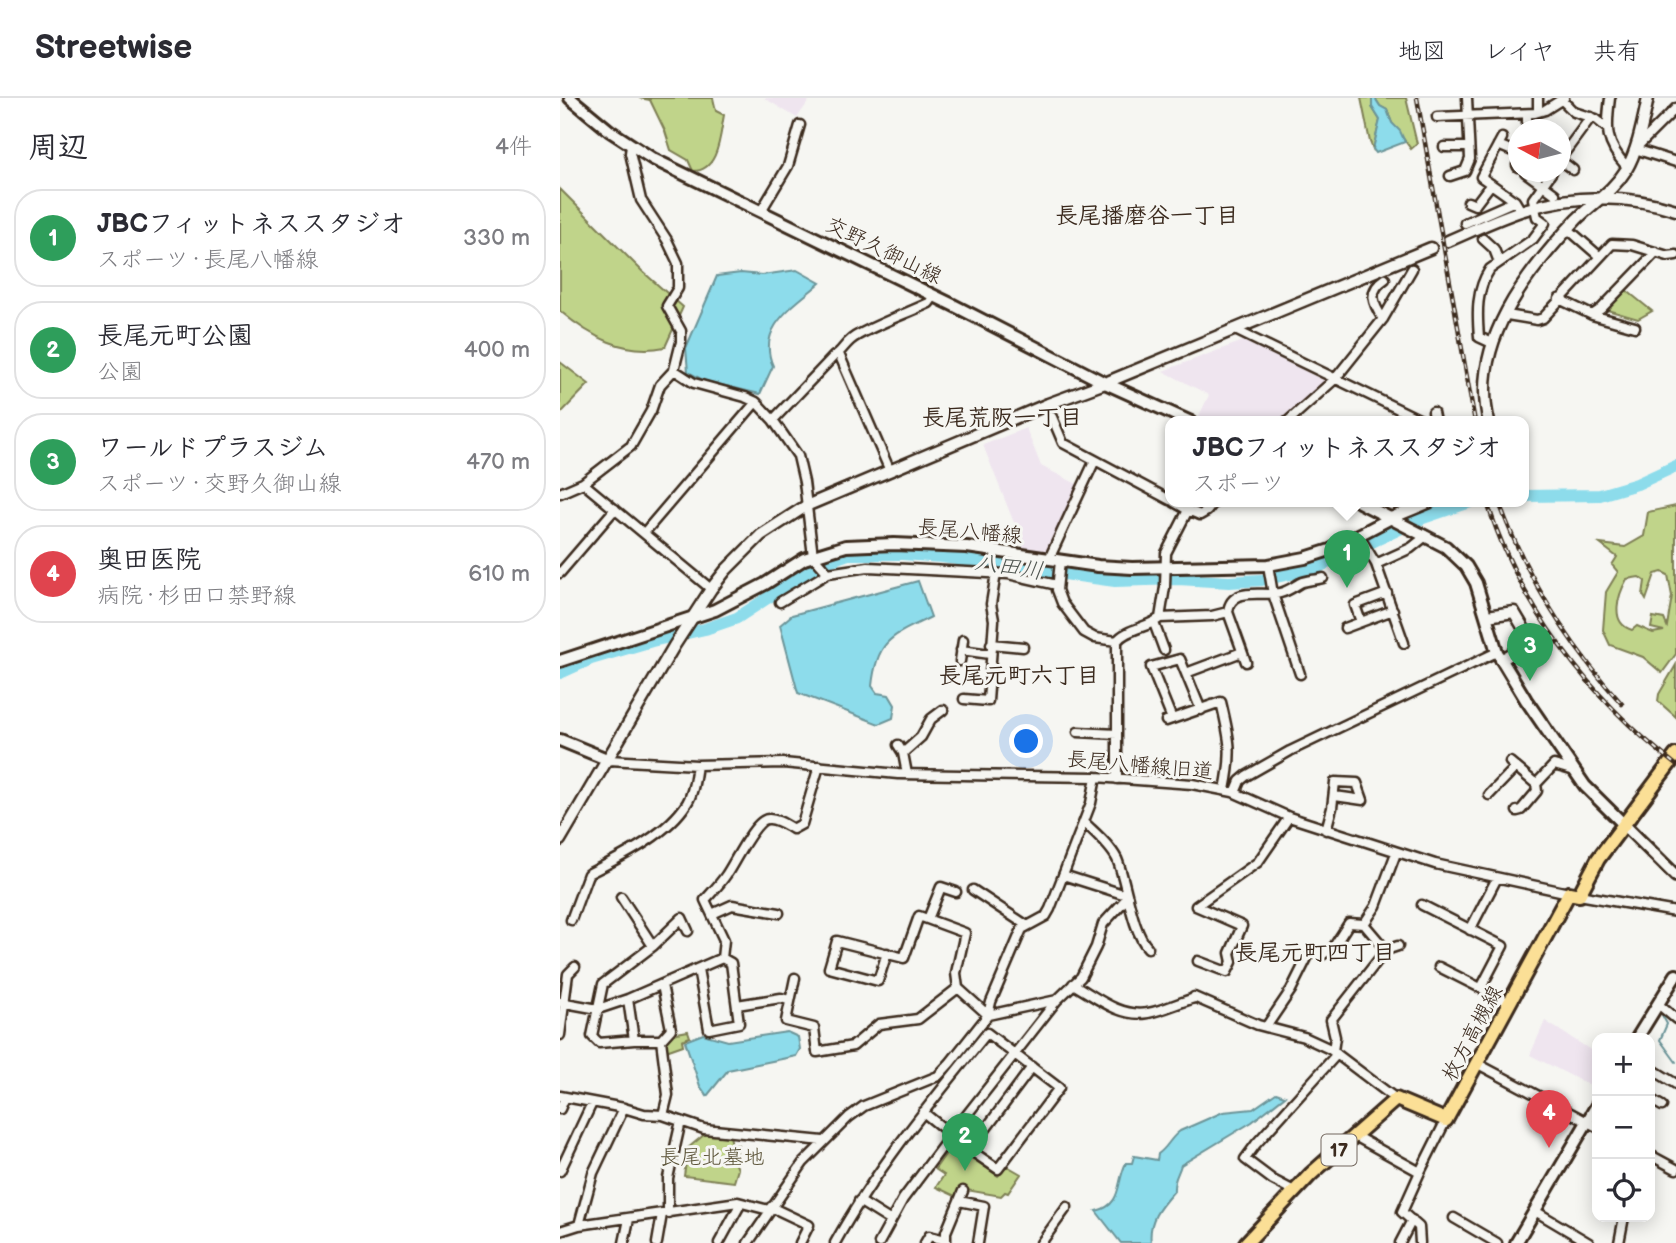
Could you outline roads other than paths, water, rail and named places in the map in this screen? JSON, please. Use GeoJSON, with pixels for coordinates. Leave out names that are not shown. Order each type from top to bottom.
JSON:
{"type":"FeatureCollection","features":[{"type":"Feature","properties":{"kind":"main road","name":"交野久御山線"},"geometry":{"type":"LineString","coordinates":[[570,98],[631,146],[1105,383],[1178,416]]}},
{"type":"Feature","properties":{"kind":"main road"},"geometry":{"type":"LineString","coordinates":[[1369,507],[1457,555],[1476,583],[1499,656],[1526,700],[1585,786],[1676,876]]}},
{"type":"Feature","properties":{"kind":"main road","name":"長尾八幡線"},"geometry":{"type":"LineString","coordinates":[[560,662],[615,642],[691,622],[815,558],[846,546],[894,544],[993,549],[1056,562],[1166,570],[1268,565],[1305,558],[1360,538],[1395,520]]}},
{"type":"Feature","properties":{"kind":"main road"},"geometry":{"type":"LineString","coordinates":[[560,740],[609,760]]}},
{"type":"Feature","properties":{"kind":"main road","name":"枚方高槻線"},"geometry":{"type":"LineString","coordinates":[[1446,1120],[1574,894],[1676,755]]}},
{"type":"Feature","properties":{"kind":"main road"},"geometry":{"type":"LineString","coordinates":[[1640,1033],[1676,975]]}},
{"type":"Feature","properties":{"kind":"main road"},"geometry":{"type":"LineString","coordinates":[[1396,1099],[1446,1120]]}},
{"type":"Feature","properties":{"kind":"main road","name":"17"},"geometry":{"type":"LineString","coordinates":[[1246,1243],[1294,1191],[1396,1099]]}},
{"type":"Feature","properties":{"kind":"main road"},"geometry":{"type":"LineString","coordinates":[[1521,1241],[1535,1211],[1592,1125]]}},
{"type":"Feature","properties":{"kind":"street"},"geometry":{"type":"LineString","coordinates":[[1461,186],[1454,176],[1465,171],[1470,159],[1467,98]]}},
{"type":"Feature","properties":{"kind":"street"},"geometry":{"type":"LineString","coordinates":[[1538,98],[1538,112]]}},
{"type":"Feature","properties":{"kind":"street"},"geometry":{"type":"LineString","coordinates":[[1610,98],[1607,128],[1614,152],[1628,167]]}},
{"type":"Feature","properties":{"kind":"street"},"geometry":{"type":"LineString","coordinates":[[1488,416],[1485,377],[1492,343],[1520,286],[1568,229],[1587,209],[1602,199],[1628,167],[1648,98]]}},
{"type":"Feature","properties":{"kind":"street"},"geometry":{"type":"LineString","coordinates":[[1437,117],[1527,114],[1538,112],[1563,99],[1574,112],[1591,117],[1607,128]]}},
{"type":"Feature","properties":{"kind":"street"},"geometry":{"type":"LineString","coordinates":[[1635,149],[1643,144],[1676,108]]}},
{"type":"Feature","properties":{"kind":"street"},"geometry":{"type":"LineString","coordinates":[[1527,114],[1527,119]]}},
{"type":"Feature","properties":{"kind":"street"},"geometry":{"type":"LineString","coordinates":[[1571,145],[1591,117]]}},
{"type":"Feature","properties":{"kind":"street"},"geometry":{"type":"LineString","coordinates":[[761,211],[788,166],[800,125]]}},
{"type":"Feature","properties":{"kind":"street"},"geometry":{"type":"LineString","coordinates":[[1508,148],[1500,142],[1482,177],[1515,201],[1521,211]]}},
{"type":"Feature","properties":{"kind":"street"},"geometry":{"type":"LineString","coordinates":[[560,493],[583,483],[631,446],[650,411],[660,385],[674,370],[681,342],[681,331],[667,306],[678,288],[678,263],[641,200],[630,153],[631,146]]}},
{"type":"Feature","properties":{"kind":"street"},"geometry":{"type":"LineString","coordinates":[[1444,148],[1469,147]]}},
{"type":"Feature","properties":{"kind":"street"},"geometry":{"type":"LineString","coordinates":[[1635,149],[1676,162]]}},
{"type":"Feature","properties":{"kind":"street"},"geometry":{"type":"LineString","coordinates":[[1539,182],[1555,194]]}},
{"type":"Feature","properties":{"kind":"street"},"geometry":{"type":"LineString","coordinates":[[1492,343],[1479,337],[1479,294],[1489,269],[1533,239],[1545,223],[1537,217],[1533,199],[1545,182]]}},
{"type":"Feature","properties":{"kind":"street"},"geometry":{"type":"LineString","coordinates":[[1468,202],[1475,205],[1491,184]]}},
{"type":"Feature","properties":{"kind":"street"},"geometry":{"type":"LineString","coordinates":[[1448,241],[1521,211],[1581,199],[1644,203],[1676,210]]}},
{"type":"Feature","properties":{"kind":"street"},"geometry":{"type":"LineString","coordinates":[[1479,200],[1485,214]]}},
{"type":"Feature","properties":{"kind":"street"},"geometry":{"type":"LineString","coordinates":[[1465,223],[1515,201]]}},
{"type":"Feature","properties":{"kind":"street"},"geometry":{"type":"LineString","coordinates":[[1568,229],[1599,257]]}},
{"type":"Feature","properties":{"kind":"street"},"geometry":{"type":"LineString","coordinates":[[1483,239],[1494,249],[1499,262]]}},
{"type":"Feature","properties":{"kind":"street"},"geometry":{"type":"LineString","coordinates":[[1507,315],[1537,320],[1549,314],[1559,299],[1612,244],[1632,245],[1668,256],[1676,255]]}},
{"type":"Feature","properties":{"kind":"street"},"geometry":{"type":"LineString","coordinates":[[560,840],[674,646],[711,589],[761,535],[806,506],[1431,248]]}},
{"type":"Feature","properties":{"kind":"street"},"geometry":{"type":"LineString","coordinates":[[1592,315],[1656,252]]}},
{"type":"Feature","properties":{"kind":"street"},"geometry":{"type":"LineString","coordinates":[[1294,416],[1335,379],[1383,319],[1412,269]]}},
{"type":"Feature","properties":{"kind":"street"},"geometry":{"type":"LineString","coordinates":[[1383,319],[1372,298],[1379,284],[1385,279]]}},
{"type":"Feature","properties":{"kind":"street"},"geometry":{"type":"LineString","coordinates":[[773,421],[834,356],[839,354],[844,344],[856,335],[929,303],[934,296]]}},
{"type":"Feature","properties":{"kind":"street"},"geometry":{"type":"LineString","coordinates":[[1559,299],[1592,315],[1635,327]]}},
{"type":"Feature","properties":{"kind":"street"},"geometry":{"type":"LineString","coordinates":[[1233,329],[1412,416]]}},
{"type":"Feature","properties":{"kind":"street"},"geometry":{"type":"LineString","coordinates":[[839,354],[890,471]]}},
{"type":"Feature","properties":{"kind":"street"},"geometry":{"type":"LineString","coordinates":[[674,370],[694,383],[756,402],[773,421],[798,456],[815,558],[828,573]]}},
{"type":"Feature","properties":{"kind":"street"},"geometry":{"type":"LineString","coordinates":[[644,533],[756,402]]}},
{"type":"Feature","properties":{"kind":"street"},"geometry":{"type":"LineString","coordinates":[[1433,412],[1434,416]]}},
{"type":"Feature","properties":{"kind":"street"},"geometry":{"type":"LineString","coordinates":[[1052,417],[1063,443],[1165,497]]}},
{"type":"Feature","properties":{"kind":"street"},"geometry":{"type":"LineString","coordinates":[[1095,460],[1056,562],[1057,583],[1062,603],[1084,632],[1095,638],[1117,641]]}},
{"type":"Feature","properties":{"kind":"street"},"geometry":{"type":"LineString","coordinates":[[583,483],[711,589]]}},
{"type":"Feature","properties":{"kind":"street"},"geometry":{"type":"LineString","coordinates":[[1183,507],[1200,515],[1210,507]]}},
{"type":"Feature","properties":{"kind":"street"},"geometry":{"type":"LineString","coordinates":[[1395,520],[1420,507]]}},
{"type":"Feature","properties":{"kind":"street"},"geometry":{"type":"LineString","coordinates":[[560,573],[615,509]]}},
{"type":"Feature","properties":{"kind":"street"},"geometry":{"type":"LineString","coordinates":[[1164,650],[1157,620],[1165,587],[1166,553],[1188,510]]}},
{"type":"Feature","properties":{"kind":"street"},"geometry":{"type":"LineString","coordinates":[[1376,564],[1411,548],[1423,535]]}},
{"type":"Feature","properties":{"kind":"street"},"geometry":{"type":"LineString","coordinates":[[1360,538],[1376,564],[1404,643]]}},
{"type":"Feature","properties":{"kind":"street"},"geometry":{"type":"LineString","coordinates":[[1268,565],[1273,594],[1300,674]]}},
{"type":"Feature","properties":{"kind":"street"},"geometry":{"type":"LineString","coordinates":[[780,602],[828,573],[868,567],[996,573],[1057,583]]}},
{"type":"Feature","properties":{"kind":"street"},"geometry":{"type":"LineString","coordinates":[[964,699],[988,701],[994,620],[990,604],[996,573]]}},
{"type":"Feature","properties":{"kind":"street"},"geometry":{"type":"LineString","coordinates":[[1246,662],[1228,612],[1232,602],[1243,594],[1273,594],[1295,588],[1300,583],[1323,578]]}},
{"type":"Feature","properties":{"kind":"street"},"geometry":{"type":"LineString","coordinates":[[1361,622],[1355,605],[1387,593]]}},
{"type":"Feature","properties":{"kind":"street"},"geometry":{"type":"LineString","coordinates":[[1345,628],[1393,610]]}},
{"type":"Feature","properties":{"kind":"street"},"geometry":{"type":"LineString","coordinates":[[1117,779],[1119,637],[1157,620],[1212,616],[1228,612]]}},
{"type":"Feature","properties":{"kind":"street"},"geometry":{"type":"LineString","coordinates":[[1235,793],[1240,781],[1246,776],[1284,755],[1523,647],[1530,639],[1514,612],[1488,616]]}},
{"type":"Feature","properties":{"kind":"street"},"geometry":{"type":"LineString","coordinates":[[960,661],[962,640]]}},
{"type":"Feature","properties":{"kind":"street"},"geometry":{"type":"LineString","coordinates":[[961,650],[1023,647]]}},
{"type":"Feature","properties":{"kind":"street"},"geometry":{"type":"LineString","coordinates":[[1186,673],[1242,652]]}},
{"type":"Feature","properties":{"kind":"street"},"geometry":{"type":"LineString","coordinates":[[1201,710],[1180,659],[1151,667],[1169,720],[1201,710],[1221,702],[1231,746],[1231,762],[1225,790]]}},
{"type":"Feature","properties":{"kind":"street"},"geometry":{"type":"LineString","coordinates":[[907,774],[900,749],[921,737],[931,719],[943,709]]}},
{"type":"Feature","properties":{"kind":"street"},"geometry":{"type":"LineString","coordinates":[[1078,732],[1116,734]]}},
{"type":"Feature","properties":{"kind":"street","name":"長尾八幡線旧道"},"geometry":{"type":"LineString","coordinates":[[609,760],[696,765],[783,763],[907,774],[1159,780],[1235,793],[1289,817],[1436,864],[1574,894],[1676,912]]}},
{"type":"Feature","properties":{"kind":"street"},"geometry":{"type":"LineString","coordinates":[[571,920],[588,874],[642,846],[687,803],[696,765]]}},
{"type":"Feature","properties":{"kind":"street"},"geometry":{"type":"LineString","coordinates":[[1489,795],[1513,765],[1536,784],[1537,791],[1521,810],[1517,811]]}},
{"type":"Feature","properties":{"kind":"street"},"geometry":{"type":"LineString","coordinates":[[1536,784],[1553,765],[1575,771]]}},
{"type":"Feature","properties":{"kind":"street"},"geometry":{"type":"LineString","coordinates":[[722,958],[724,940],[705,901],[725,877],[749,835],[763,820],[768,818],[793,829],[802,824],[819,766]]}},
{"type":"Feature","properties":{"kind":"street"},"geometry":{"type":"LineString","coordinates":[[748,1243],[803,1163],[824,1141],[864,1106],[938,1076],[970,1040],[988,1015],[1022,929],[1046,916],[1091,803],[1096,777]]}},
{"type":"Feature","properties":{"kind":"street"},"geometry":{"type":"LineString","coordinates":[[1326,830],[1335,796]]}},
{"type":"Feature","properties":{"kind":"street"},"geometry":{"type":"LineString","coordinates":[[1198,961],[1227,972],[1232,962],[1230,953],[1242,926],[1196,906],[1258,862],[1289,817]]}},
{"type":"Feature","properties":{"kind":"street"},"geometry":{"type":"LineString","coordinates":[[1084,822],[1116,858],[1142,941],[1148,948]]}},
{"type":"Feature","properties":{"kind":"street"},"geometry":{"type":"LineString","coordinates":[[1364,924],[1376,906],[1396,853]]}},
{"type":"Feature","properties":{"kind":"street"},"geometry":{"type":"LineString","coordinates":[[1063,875],[1127,896]]}},
{"type":"Feature","properties":{"kind":"street"},"geometry":{"type":"LineString","coordinates":[[1470,930],[1497,878]]}},
{"type":"Feature","properties":{"kind":"street"},"geometry":{"type":"LineString","coordinates":[[928,919],[941,887],[956,892]]}},
{"type":"Feature","properties":{"kind":"street"},"geometry":{"type":"LineString","coordinates":[[973,890],[1026,925]]}},
{"type":"Feature","properties":{"kind":"street"},"geometry":{"type":"LineString","coordinates":[[879,1243],[902,1199],[1057,1000],[1081,977],[1096,947],[1102,924],[1127,896]]}},
{"type":"Feature","properties":{"kind":"street"},"geometry":{"type":"LineString","coordinates":[[621,897],[653,946]]}},
{"type":"Feature","properties":{"kind":"street"},"geometry":{"type":"LineString","coordinates":[[712,914],[732,905],[779,913]]}},
{"type":"Feature","properties":{"kind":"street"},"geometry":{"type":"LineString","coordinates":[[1422,905],[1503,946],[1481,988]]}},
{"type":"Feature","properties":{"kind":"street"},"geometry":{"type":"LineString","coordinates":[[887,953],[878,981],[830,968],[837,941],[887,953],[904,958],[919,916],[965,933],[956,973],[958,988],[988,1015]]}},
{"type":"Feature","properties":{"kind":"street"},"geometry":{"type":"LineString","coordinates":[[661,1040],[599,1043],[592,1036],[603,984],[653,946],[682,918],[688,931]]}},
{"type":"Feature","properties":{"kind":"street"},"geometry":{"type":"LineString","coordinates":[[1265,1027],[1291,990],[1310,952],[1322,954],[1333,948],[1349,923],[1364,924],[1386,950]]}},
{"type":"Feature","properties":{"kind":"street"},"geometry":{"type":"LineString","coordinates":[[1294,1191],[1245,1160],[1335,1053],[1331,1020],[1386,950],[1398,946]]}},
{"type":"Feature","properties":{"kind":"street"},"geometry":{"type":"LineString","coordinates":[[561,1002],[598,1009],[628,999],[722,958]]}},
{"type":"Feature","properties":{"kind":"street"},"geometry":{"type":"LineString","coordinates":[[698,969],[709,1029],[739,1023],[731,963],[722,958]]}},
{"type":"Feature","properties":{"kind":"street"},"geometry":{"type":"LineString","coordinates":[[560,1035],[561,1002],[568,974],[575,967]]}},
{"type":"Feature","properties":{"kind":"street"},"geometry":{"type":"LineString","coordinates":[[1439,967],[1510,1003]]}},
{"type":"Feature","properties":{"kind":"street"},"geometry":{"type":"LineString","coordinates":[[795,978],[786,1021],[814,1028],[817,1052],[853,1046],[879,1024],[918,1019],[958,988]]}},
{"type":"Feature","properties":{"kind":"street"},"geometry":{"type":"LineString","coordinates":[[1073,984],[1116,1010],[1131,1014],[1150,1013],[1195,998],[1265,1027],[1304,1037],[1335,1053],[1396,1099]]}},
{"type":"Feature","properties":{"kind":"street"},"geometry":{"type":"LineString","coordinates":[[662,985],[670,1029],[661,1040],[668,1095],[663,1115]]}},
{"type":"Feature","properties":{"kind":"street"},"geometry":{"type":"LineString","coordinates":[[737,1004],[781,998],[789,1000]]}},
{"type":"Feature","properties":{"kind":"street"},"geometry":{"type":"LineString","coordinates":[[628,999],[635,1040]]}},
{"type":"Feature","properties":{"kind":"street"},"geometry":{"type":"LineString","coordinates":[[988,1015],[1057,1000]]}},
{"type":"Feature","properties":{"kind":"street"},"geometry":{"type":"LineString","coordinates":[[1658,1004],[1676,1019]]}},
{"type":"Feature","properties":{"kind":"street"},"geometry":{"type":"LineString","coordinates":[[835,1243],[859,1201],[923,1112],[987,1033],[1059,1088],[998,1169],[923,1112]]}},
{"type":"Feature","properties":{"kind":"street"},"geometry":{"type":"LineString","coordinates":[[1478,1064],[1592,1125]]}},
{"type":"Feature","properties":{"kind":"street"},"geometry":{"type":"LineString","coordinates":[[970,1150],[1032,1067]]}},
{"type":"Feature","properties":{"kind":"street"},"geometry":{"type":"LineString","coordinates":[[1655,1071],[1676,1084]]}},
{"type":"Feature","properties":{"kind":"street"},"geometry":{"type":"LineString","coordinates":[[560,1109],[563,1096],[645,1115],[663,1115],[704,1129],[824,1141]]}},
{"type":"Feature","properties":{"kind":"street"},"geometry":{"type":"LineString","coordinates":[[1655,1102],[1662,1106]]}},
{"type":"Feature","properties":{"kind":"street"},"geometry":{"type":"LineString","coordinates":[[560,1171],[592,1103]]}},
{"type":"Feature","properties":{"kind":"street"},"geometry":{"type":"LineString","coordinates":[[579,1225],[593,1173],[624,1108]]}},
{"type":"Feature","properties":{"kind":"street"},"geometry":{"type":"LineString","coordinates":[[1420,1243],[1419,1227],[1402,1212],[1446,1120]]}},
{"type":"Feature","properties":{"kind":"street"},"geometry":{"type":"LineString","coordinates":[[657,1243],[681,1121]]}},
{"type":"Feature","properties":{"kind":"street"},"geometry":{"type":"LineString","coordinates":[[1355,1136],[1420,1172]]}},
{"type":"Feature","properties":{"kind":"street"},"geometry":{"type":"LineString","coordinates":[[1655,1158],[1676,1169]]}},
{"type":"Feature","properties":{"kind":"street"},"geometry":{"type":"LineString","coordinates":[[925,1243],[929,1236],[946,1241],[946,1232],[963,1191]]}},
{"type":"Feature","properties":{"kind":"street"},"geometry":{"type":"LineString","coordinates":[[859,1201],[891,1221]]}},
{"type":"Feature","properties":{"kind":"street"},"geometry":{"type":"LineString","coordinates":[[959,1201],[984,1206],[978,1243]]}},
{"type":"Feature","properties":{"kind":"street"},"geometry":{"type":"LineString","coordinates":[[560,1231],[579,1225],[688,1208],[740,1203],[770,1209],[809,1225],[800,1243]]}},
{"type":"Feature","properties":{"kind":"street"},"geometry":{"type":"LineString","coordinates":[[719,1243],[740,1203]]}},
{"type":"Feature","properties":{"kind":"street"},"geometry":{"type":"LineString","coordinates":[[1041,1243],[1068,1208]]}},
{"type":"Feature","properties":{"kind":"street"},"geometry":{"type":"LineString","coordinates":[[1535,1211],[1589,1243]]}},
{"type":"Feature","properties":{"kind":"street"},"geometry":{"type":"LineString","coordinates":[[1454,1218],[1497,1243]]}},
{"type":"Feature","properties":{"kind":"street"},"geometry":{"type":"LineString","coordinates":[[624,1243],[629,1219]]}},
{"type":"Feature","properties":{"kind":"street"},"geometry":{"type":"LineString","coordinates":[[1401,1243],[1412,1220]]}},
{"type":"Feature","properties":{"kind":"street"},"geometry":{"type":"LineString","coordinates":[[1619,1243],[1623,1222]]}},
{"type":"Feature","properties":{"kind":"water"},"geometry":{"type":"Polygon","coordinates":[[[1372,98],[1387,110],[1405,142],[1376,153],[1373,149],[1380,120],[1372,107],[1372,98]]]}},
{"type":"Feature","properties":{"kind":"water"},"geometry":{"type":"Polygon","coordinates":[[[797,270],[820,283],[780,318],[774,329],[769,352],[773,366],[760,394],[705,381],[688,372],[686,348],[717,276],[741,273],[762,275],[797,270]]]}},
{"type":"Feature","properties":{"kind":"water"},"geometry":{"type":"Polygon","coordinates":[[[918,581],[931,617],[889,641],[874,670],[872,686],[877,693],[889,695],[895,705],[893,718],[879,724],[798,693],[780,625],[792,615],[918,581]]]}},
{"type":"Feature","properties":{"kind":"water"},"geometry":{"type":"Polygon","coordinates":[[[787,1032],[798,1037],[800,1049],[796,1056],[728,1070],[707,1096],[700,1086],[685,1041],[703,1034],[728,1041],[787,1032]]]}},
{"type":"Feature","properties":{"kind":"water"},"geometry":{"type":"Polygon","coordinates":[[[1276,1093],[1285,1096],[1252,1122],[1181,1165],[1174,1191],[1153,1221],[1151,1243],[1121,1243],[1096,1211],[1111,1204],[1115,1198],[1126,1163],[1132,1163],[1134,1156],[1157,1160],[1158,1154],[1180,1131],[1223,1112],[1253,1109],[1276,1093]]]}},
{"type":"Feature","properties":{"kind":"waterway","name":"八田川"},"geometry":{"type":"LineString","coordinates":[[1529,496],[1600,495],[1637,484],[1676,466]]}},
{"type":"Feature","properties":{"kind":"waterway","name":"八田川"},"geometry":{"type":"LineString","coordinates":[[560,673],[591,659],[737,618],[818,565],[848,554],[943,557],[1115,581],[1262,580],[1314,569],[1423,518],[1455,507]]}},
{"type":"Feature","properties":{"kind":"waterway"},"geometry":{"type":"LineString","coordinates":[[1662,1015],[1667,1024],[1660,1040],[1676,1062]]}},
{"type":"Feature","properties":{"kind":"railway"},"geometry":{"type":"LineString","coordinates":[[1417,98],[1474,416]]}},
{"type":"Feature","properties":{"kind":"railway"},"geometry":{"type":"LineString","coordinates":[[1489,507],[1518,578],[1562,648],[1615,711],[1676,765]]}},
{"type":"Feature","properties":{"kind":"railway"},"geometry":{"type":"LineString","coordinates":[[1501,507],[1522,557],[1551,609],[1584,658],[1622,704]]}},
{"type":"Feature","properties":{"kind":"place","name":"JBCフィットネススタジオ"},"geometry":{"type":"Point","coordinates":[1347,588]}},
{"type":"Feature","properties":{"kind":"place","name":"ワールドプラスジム"},"geometry":{"type":"Point","coordinates":[1530,681]}},
{"type":"Feature","properties":{"kind":"place","name":"奥田医院"},"geometry":{"type":"Point","coordinates":[1549,1148]}},
{"type":"Feature","properties":{"kind":"place","name":"長尾元町公園"},"geometry":{"type":"Point","coordinates":[965,1171]}},
{"type":"Feature","properties":{"kind":"district","name":"長尾播磨谷一丁目"},"geometry":{"type":"Point","coordinates":[1147,215]}},
{"type":"Feature","properties":{"kind":"district","name":"長尾荒阪一丁目"},"geometry":{"type":"Point","coordinates":[1002,417]}},
{"type":"Feature","properties":{"kind":"district","name":"長尾元町六丁目"},"geometry":{"type":"Point","coordinates":[1019,675]}},
{"type":"Feature","properties":{"kind":"district","name":"長尾元町四丁目"},"geometry":{"type":"Point","coordinates":[1315,952]}},
{"type":"Feature","properties":{"kind":"park label","name":"長尾北墓地"},"geometry":{"type":"Point","coordinates":[712,1157]}}]}
